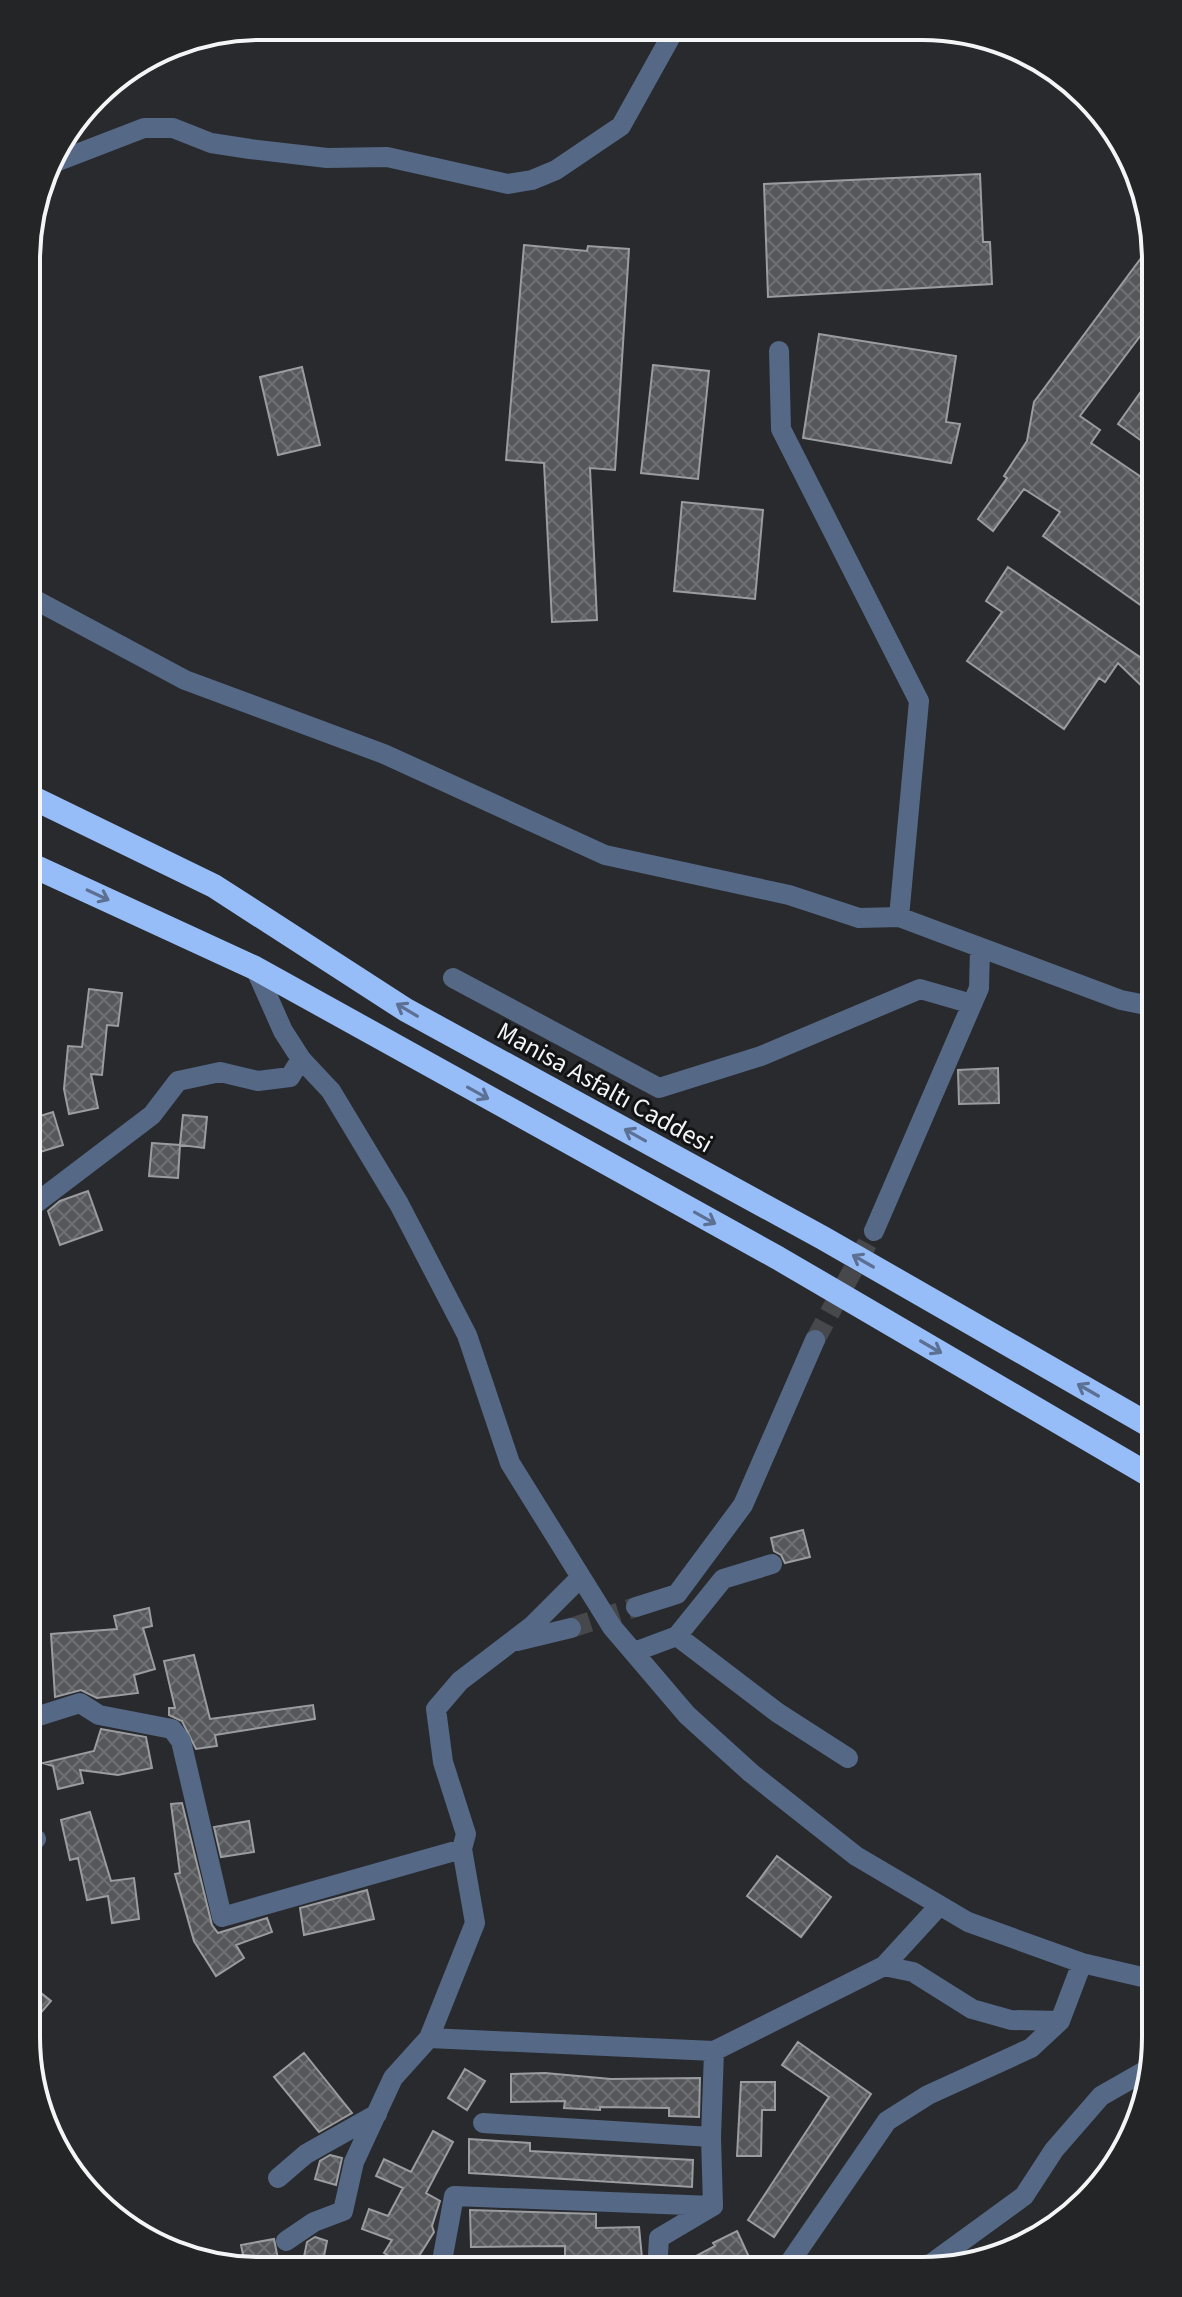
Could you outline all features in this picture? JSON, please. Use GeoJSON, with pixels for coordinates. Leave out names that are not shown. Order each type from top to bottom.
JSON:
{"type":"FeatureCollection","features":[{"type":"Feature","properties":{"kind":"highway","name":"Manisa Asfaltı Caddesi"},"geometry":{"type":"LineString","coordinates":[[40,801],[214,886],[406,1010],[823,1238],[1142,1421]]}},
{"type":"Feature","properties":{"kind":"highway"},"geometry":{"type":"LineString","coordinates":[[40,869],[255,968],[778,1258],[1142,1471]]}},
{"type":"Feature","properties":{"kind":"street"},"geometry":{"type":"LineString","coordinates":[[66,158],[144,128],[173,128],[211,143],[250,149],[327,158],[387,157],[508,184],[532,180],[583,154],[621,126],[669,40]]}},
{"type":"Feature","properties":{"kind":"street"},"geometry":{"type":"LineString","coordinates":[[779,351],[781,429],[919,701],[899,917]]}},
{"type":"Feature","properties":{"kind":"street"},"geometry":{"type":"LineString","coordinates":[[40,602],[185,680],[384,754],[605,855],[789,895],[859,918],[899,917],[1121,1000],[1142,1004]]}},
{"type":"Feature","properties":{"kind":"street"},"geometry":{"type":"LineString","coordinates":[[874,1231],[979,988],[980,948]]}},
{"type":"Feature","properties":{"kind":"street"},"geometry":{"type":"LineString","coordinates":[[255,968],[283,1031],[301,1059],[331,1091],[399,1204],[467,1335],[510,1463],[612,1627],[687,1715],[751,1773],[856,1856],[939,1906],[968,1922],[1082,1963],[1142,1977]]}},
{"type":"Feature","properties":{"kind":"street"},"geometry":{"type":"LineString","coordinates":[[453,978],[659,1088],[761,1056],[920,989],[972,1004]]}},
{"type":"Feature","properties":{"kind":"street"},"geometry":{"type":"LineString","coordinates":[[40,1200],[152,1115],[178,1081],[220,1072],[258,1081],[290,1077],[301,1059]]}},
{"type":"Feature","properties":{"kind":"street"},"geometry":{"type":"LineString","coordinates":[[636,1607],[677,1594],[743,1505],[815,1340]]}},
{"type":"Feature","properties":{"kind":"street"},"geometry":{"type":"LineString","coordinates":[[634,1652],[677,1636],[723,1579],[772,1564]]}},
{"type":"Feature","properties":{"kind":"street"},"geometry":{"type":"LineString","coordinates":[[286,2241],[314,2222],[343,2211],[354,2162],[393,2078],[429,2038],[475,1923],[462,1849],[466,1834],[443,1762],[436,1709],[460,1681],[532,1626],[581,1577]]}},
{"type":"Feature","properties":{"kind":"street"},"geometry":{"type":"LineString","coordinates":[[510,1643],[571,1628]]}},
{"type":"Feature","properties":{"kind":"street"},"geometry":{"type":"LineString","coordinates":[[677,1636],[778,1713],[848,1758]]}},
{"type":"Feature","properties":{"kind":"street"},"geometry":{"type":"LineString","coordinates":[[40,1716],[80,1703],[99,1715],[172,1729],[181,1741],[222,1917],[462,1849]]}},
{"type":"Feature","properties":{"kind":"street"},"geometry":{"type":"LineString","coordinates":[[429,2038],[714,2051],[884,1966],[939,1906]]}},
{"type":"Feature","properties":{"kind":"street"},"geometry":{"type":"LineString","coordinates":[[794,2257],[887,2121],[928,2095],[1031,2048],[1060,2021],[1082,1963]]}},
{"type":"Feature","properties":{"kind":"street"},"geometry":{"type":"LineString","coordinates":[[884,1966],[913,1972],[972,2009],[1011,2020],[1060,2021]]}},
{"type":"Feature","properties":{"kind":"street"},"geometry":{"type":"LineString","coordinates":[[713,2206],[711,2137],[714,2051]]}},
{"type":"Feature","properties":{"kind":"street"},"geometry":{"type":"LineString","coordinates":[[942,2256],[1024,2196],[1054,2150],[1101,2096],[1138,2075]]}},
{"type":"Feature","properties":{"kind":"street"},"geometry":{"type":"LineString","coordinates":[[278,2178],[306,2154],[353,2124],[377,2114]]}},
{"type":"Feature","properties":{"kind":"street"},"geometry":{"type":"LineString","coordinates":[[483,2123],[711,2137]]}},
{"type":"Feature","properties":{"kind":"street"},"geometry":{"type":"LineString","coordinates":[[443,2257],[454,2196],[713,2206]]}},
{"type":"Feature","properties":{"kind":"street"},"geometry":{"type":"LineString","coordinates":[[658,2257],[659,2238],[713,2206]]}},
{"type":"Feature","properties":{"kind":"building"},"geometry":{"type":"Polygon","coordinates":[[[980,174],[983,242],[990,242],[992,284],[768,297],[764,184],[980,174]]]}},
{"type":"Feature","properties":{"kind":"building"},"geometry":{"type":"Polygon","coordinates":[[[524,245],[587,251],[588,246],[629,249],[615,470],[590,468],[597,620],[552,622],[544,463],[506,460],[524,245]]]}},
{"type":"Feature","properties":{"kind":"building"},"geometry":{"type":"Polygon","coordinates":[[[1142,257],[1142,334],[1080,416],[1100,430],[1091,443],[1142,478],[1142,606],[1043,536],[1060,512],[1024,489],[993,531],[978,519],[1007,478],[1004,476],[1027,441],[1034,402],[1142,257]]]}},
{"type":"Feature","properties":{"kind":"building"},"geometry":{"type":"Polygon","coordinates":[[[819,334],[956,356],[946,422],[960,424],[951,463],[803,438],[819,334]]]}},
{"type":"Feature","properties":{"kind":"building"},"geometry":{"type":"Polygon","coordinates":[[[653,365],[709,371],[698,479],[641,473],[653,365]]]}},
{"type":"Feature","properties":{"kind":"building"},"geometry":{"type":"Polygon","coordinates":[[[302,367],[320,445],[278,455],[260,377],[302,367]]]}},
{"type":"Feature","properties":{"kind":"building"},"geometry":{"type":"Polygon","coordinates":[[[1142,390],[1142,441],[1118,424],[1142,390]]]}},
{"type":"Feature","properties":{"kind":"building"},"geometry":{"type":"Polygon","coordinates":[[[682,502],[763,510],[755,599],[674,591],[682,502]]]}},
{"type":"Feature","properties":{"kind":"building"},"geometry":{"type":"Polygon","coordinates":[[[1008,567],[1142,658],[1142,686],[1118,663],[1105,682],[1099,678],[1064,729],[967,661],[1002,612],[986,601],[1008,567]]]}},
{"type":"Feature","properties":{"kind":"building"},"geometry":{"type":"Polygon","coordinates":[[[89,989],[122,993],[118,1026],[107,1025],[102,1075],[91,1074],[98,1108],[69,1114],[64,1089],[68,1046],[82,1047],[89,989]]]}},
{"type":"Feature","properties":{"kind":"building"},"geometry":{"type":"Polygon","coordinates":[[[998,1068],[999,1103],[959,1104],[958,1070],[998,1068]]]}},
{"type":"Feature","properties":{"kind":"building"},"geometry":{"type":"Polygon","coordinates":[[[53,1112],[63,1145],[40,1152],[40,1116],[53,1112]]]}},
{"type":"Feature","properties":{"kind":"building"},"geometry":{"type":"Polygon","coordinates":[[[183,1115],[207,1117],[204,1148],[180,1145],[183,1115]]]}},
{"type":"Feature","properties":{"kind":"building"},"geometry":{"type":"Polygon","coordinates":[[[152,1143],[180,1145],[178,1178],[149,1176],[152,1143]]]}},
{"type":"Feature","properties":{"kind":"building"},"geometry":{"type":"Polygon","coordinates":[[[88,1191],[102,1230],[60,1245],[48,1211],[60,1201],[88,1191]]]}},
{"type":"Feature","properties":{"kind":"building"},"geometry":{"type":"Polygon","coordinates":[[[803,1530],[810,1557],[785,1563],[781,1555],[774,1551],[771,1538],[803,1530]]]}},
{"type":"Feature","properties":{"kind":"building"},"geometry":{"type":"Polygon","coordinates":[[[149,1608],[152,1626],[143,1628],[155,1669],[134,1675],[138,1693],[97,1698],[81,1690],[55,1697],[51,1634],[117,1629],[114,1616],[149,1608]]]}},
{"type":"Feature","properties":{"kind":"building"},"geometry":{"type":"Polygon","coordinates":[[[194,1655],[210,1719],[313,1705],[315,1719],[215,1735],[217,1746],[196,1749],[182,1721],[169,1715],[169,1708],[175,1708],[164,1661],[194,1655]]]}},
{"type":"Feature","properties":{"kind":"building"},"geometry":{"type":"Polygon","coordinates":[[[101,1729],[146,1737],[152,1768],[118,1775],[80,1770],[83,1783],[58,1789],[53,1766],[43,1763],[94,1751],[101,1729]]]}},
{"type":"Feature","properties":{"kind":"building"},"geometry":{"type":"Polygon","coordinates":[[[182,1803],[212,1925],[218,1933],[267,1918],[272,1932],[236,1945],[244,1958],[216,1976],[194,1941],[175,1874],[180,1873],[171,1804],[182,1803]]]}},
{"type":"Feature","properties":{"kind":"building"},"geometry":{"type":"Polygon","coordinates":[[[90,1812],[111,1881],[134,1878],[139,1919],[112,1923],[108,1896],[87,1900],[78,1858],[70,1860],[61,1820],[90,1812]]]}},
{"type":"Feature","properties":{"kind":"building"},"geometry":{"type":"Polygon","coordinates":[[[249,1821],[254,1852],[221,1857],[214,1827],[249,1821]]]}},
{"type":"Feature","properties":{"kind":"building"},"geometry":{"type":"Polygon","coordinates":[[[777,1856],[831,1897],[801,1937],[747,1896],[777,1856]]]}},
{"type":"Feature","properties":{"kind":"building"},"geometry":{"type":"Polygon","coordinates":[[[367,1890],[374,1919],[304,1935],[300,1908],[367,1890]]]}},
{"type":"Feature","properties":{"kind":"building"},"geometry":{"type":"Polygon","coordinates":[[[40,1992],[51,2001],[40,2014],[40,1992]]]}},
{"type":"Feature","properties":{"kind":"building"},"geometry":{"type":"Polygon","coordinates":[[[798,2042],[871,2094],[774,2237],[748,2220],[829,2097],[782,2065],[798,2042]]]}},
{"type":"Feature","properties":{"kind":"building"},"geometry":{"type":"Polygon","coordinates":[[[304,2053],[352,2113],[319,2132],[274,2077],[304,2053]]]}},
{"type":"Feature","properties":{"kind":"building"},"geometry":{"type":"Polygon","coordinates":[[[465,2069],[485,2081],[467,2110],[448,2098],[465,2069]]]}},
{"type":"Feature","properties":{"kind":"building"},"geometry":{"type":"Polygon","coordinates":[[[545,2073],[611,2079],[700,2078],[699,2117],[669,2116],[669,2108],[600,2107],[600,2110],[564,2108],[565,2101],[511,2102],[511,2074],[545,2073]]]}},
{"type":"Feature","properties":{"kind":"building"},"geometry":{"type":"Polygon","coordinates":[[[741,2082],[775,2082],[775,2110],[762,2110],[761,2156],[737,2156],[741,2082]]]}},
{"type":"Feature","properties":{"kind":"building"},"geometry":{"type":"Polygon","coordinates":[[[433,2131],[453,2142],[426,2193],[440,2201],[432,2226],[434,2232],[418,2257],[391,2257],[384,2253],[392,2240],[362,2229],[369,2209],[388,2216],[403,2188],[376,2176],[384,2159],[411,2172],[433,2131]]]}},
{"type":"Feature","properties":{"kind":"building"},"geometry":{"type":"Polygon","coordinates":[[[469,2139],[530,2143],[530,2151],[693,2160],[692,2187],[469,2173],[469,2139]]]}},
{"type":"Feature","properties":{"kind":"building"},"geometry":{"type":"Polygon","coordinates":[[[330,2155],[342,2158],[336,2185],[315,2179],[320,2161],[330,2155]]]}},
{"type":"Feature","properties":{"kind":"building"},"geometry":{"type":"Polygon","coordinates":[[[470,2210],[596,2214],[596,2228],[639,2227],[642,2257],[565,2257],[565,2246],[471,2247],[470,2210]]]}},
{"type":"Feature","properties":{"kind":"building"},"geometry":{"type":"Polygon","coordinates":[[[737,2231],[749,2257],[694,2257],[715,2246],[713,2243],[737,2231]]]}},
{"type":"Feature","properties":{"kind":"building"},"geometry":{"type":"Polygon","coordinates":[[[315,2237],[327,2241],[324,2257],[304,2257],[307,2242],[315,2237]]]}},
{"type":"Feature","properties":{"kind":"building"},"geometry":{"type":"Polygon","coordinates":[[[274,2239],[278,2257],[243,2256],[241,2245],[274,2239]]]}},
{"type":"Feature","properties":{"kind":"tunnel"},"geometry":{"type":"LineString","coordinates":[[815,1340],[874,1231]]}},
{"type":"Feature","properties":{"kind":"tunnel"},"geometry":{"type":"LineString","coordinates":[[571,1628],[636,1607]]}}]}
